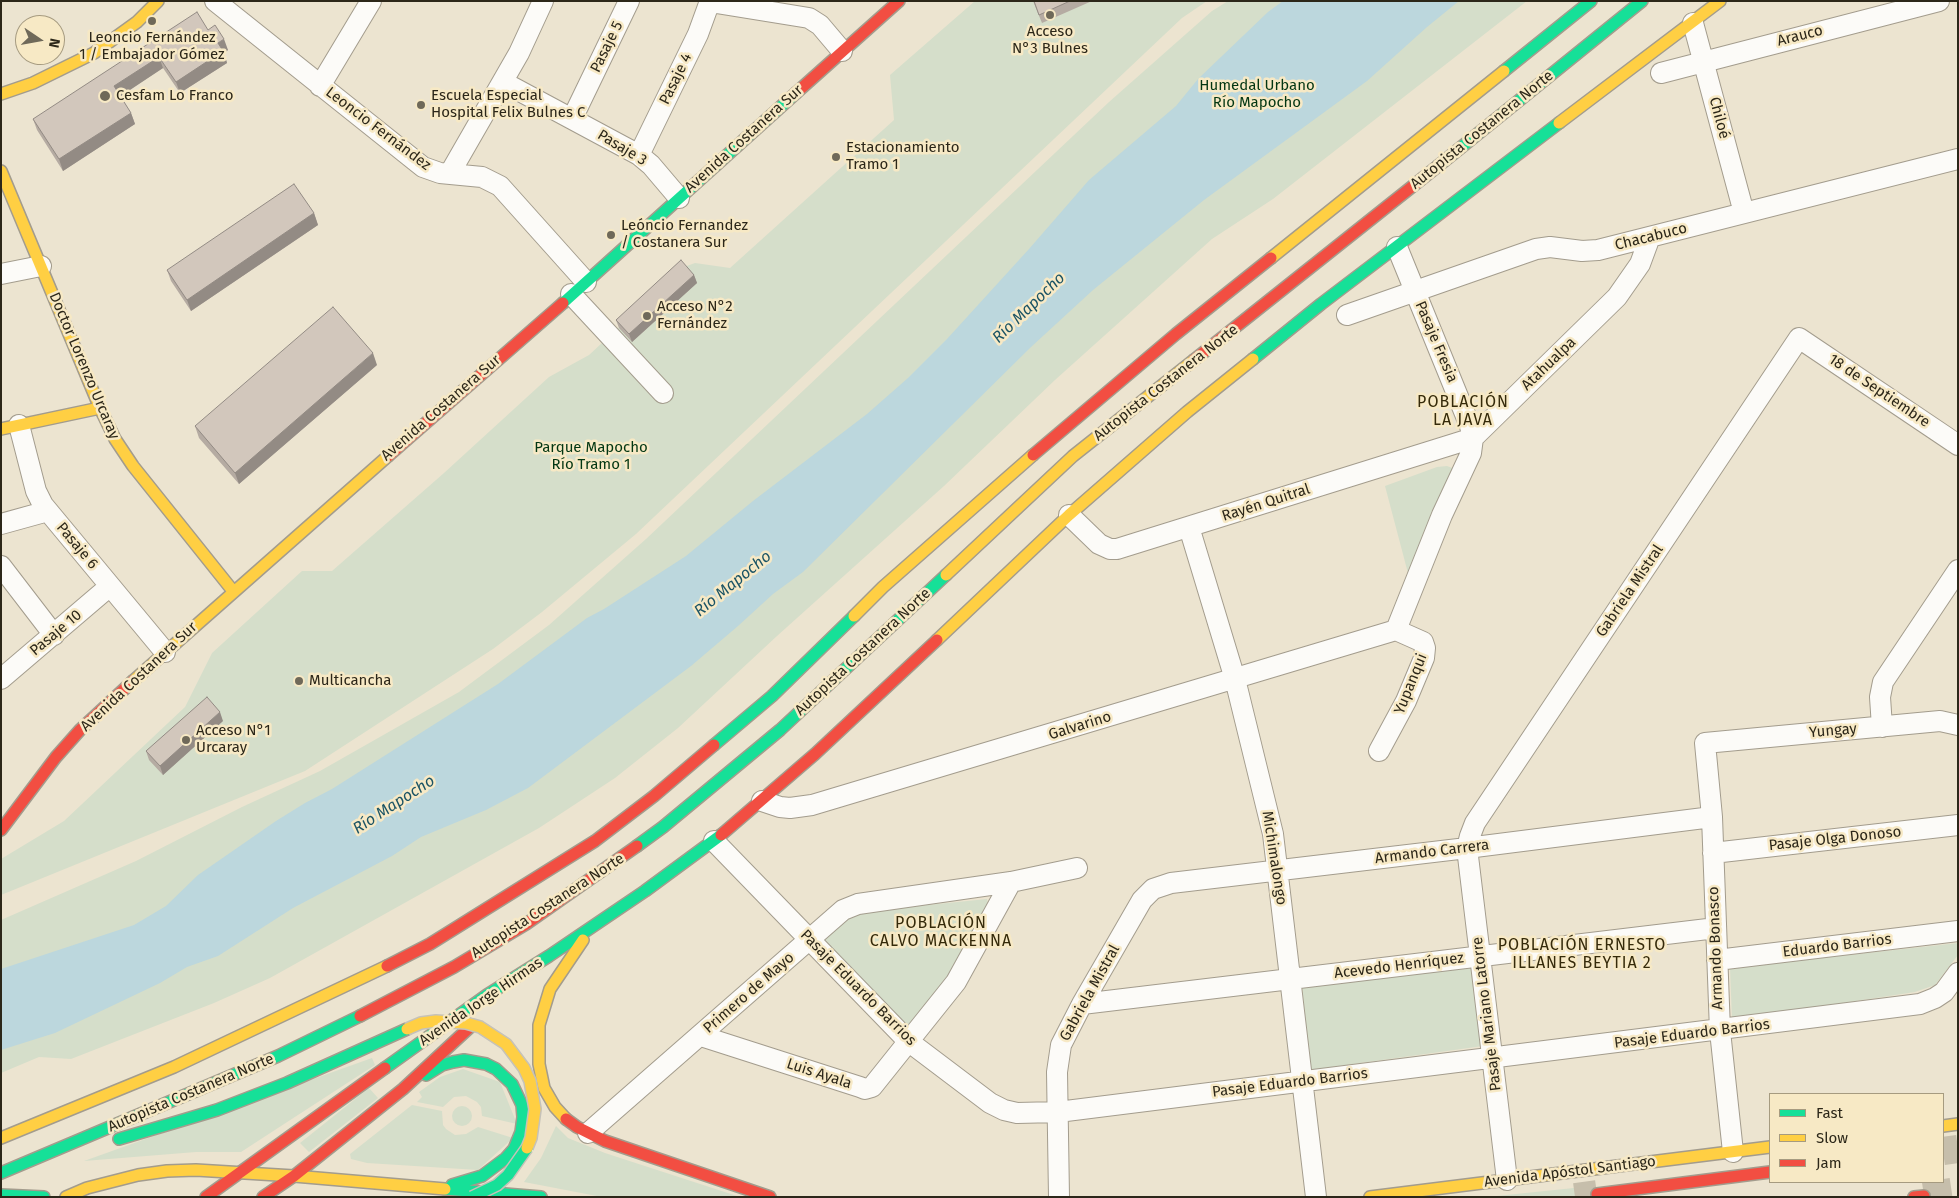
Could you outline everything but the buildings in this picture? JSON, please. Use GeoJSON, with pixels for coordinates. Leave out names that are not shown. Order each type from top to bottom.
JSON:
{"type":"FeatureCollection","features":[{"type":"Feature","properties":{"kind":"main road"},"geometry":{"type":"LineString","coordinates":[[1,94],[33,83],[94,54],[137,22],[158,1]]}},
{"type":"Feature","properties":{"kind":"main road","name":"Avenida Costanera Sur"},"geometry":{"type":"LineString","coordinates":[[4,818],[80,730],[165,652],[578,288],[898,1]]}},
{"type":"Feature","properties":{"kind":"main road","name":"Autopista Costanera Norte"},"geometry":{"type":"LineString","coordinates":[[1,1138],[174,1067],[359,981],[430,944],[559,865],[595,840],[654,796],[732,732],[772,696],[883,587],[1108,391],[1176,334],[1591,1]]}},
{"type":"Feature","properties":{"kind":"main road","name":"Autopista Costanera Norte"},"geometry":{"type":"LineString","coordinates":[[1,1173],[278,1056],[415,988],[526,924],[606,869],[694,802],[780,730],[1073,456],[1300,277],[1642,1]]}},
{"type":"Feature","properties":{"kind":"main road"},"geometry":{"type":"LineString","coordinates":[[549,956],[645,891],[714,841],[762,801],[815,754],[1069,515],[1164,431],[1247,363],[1720,1]]}},
{"type":"Feature","properties":{"kind":"main road","name":"Doctor Lorenzo Urcaray"},"geometry":{"type":"LineString","coordinates":[[1,171],[100,408],[115,439],[133,466],[233,591]]}},
{"type":"Feature","properties":{"kind":"main road"},"geometry":{"type":"LineString","coordinates":[[10,427],[100,408]]}},
{"type":"Feature","properties":{"kind":"main road"},"geometry":{"type":"LineString","coordinates":[[599,922],[576,949],[550,989],[543,1010],[538,1038],[542,1077],[550,1099],[567,1120],[588,1133],[631,1151],[770,1197]]}},
{"type":"Feature","properties":{"kind":"main road","name":"Avenida Jorge Hirmas"},"geometry":{"type":"LineString","coordinates":[[498,1002],[549,956]]}},
{"type":"Feature","properties":{"kind":"main road","name":"Avenida Jorge Hirmas"},"geometry":{"type":"LineString","coordinates":[[206,1197],[487,995],[549,956]]}},
{"type":"Feature","properties":{"kind":"main road","name":"Avenida Jorge Hirmas"},"geometry":{"type":"LineString","coordinates":[[263,1197],[294,1176],[403,1089],[424,1067],[483,1015]]}},
{"type":"Feature","properties":{"kind":"main road"},"geometry":{"type":"LineString","coordinates":[[30,1162],[105,1143],[218,1110],[287,1083],[421,1023],[436,1021],[466,1023],[480,1027],[506,1044],[524,1068],[530,1081],[535,1110],[533,1131],[518,1164],[503,1180],[485,1192],[472,1197]]}},
{"type":"Feature","properties":{"kind":"main road"},"geometry":{"type":"LineString","coordinates":[[403,1089],[442,1065],[464,1060],[486,1064],[496,1069],[512,1084],[518,1094],[523,1117],[521,1132],[514,1149],[506,1158],[482,1176],[442,1188]]}},
{"type":"Feature","properties":{"kind":"main road"},"geometry":{"type":"LineString","coordinates":[[1944,1126],[1958,1124]]}},
{"type":"Feature","properties":{"kind":"main road","name":"Avenida Apóstol Santiago"},"geometry":{"type":"LineString","coordinates":[[1370,1197],[1769,1147]]}},
{"type":"Feature","properties":{"kind":"main road"},"geometry":{"type":"LineString","coordinates":[[66,1197],[87,1188],[138,1175],[196,1170],[294,1176],[541,1197]]}},
{"type":"Feature","properties":{"kind":"main road"},"geometry":{"type":"LineString","coordinates":[[1597,1194],[1769,1172]]}},
{"type":"Feature","properties":{"kind":"main road"},"geometry":{"type":"LineString","coordinates":[[1,1195],[44,1197]]}},
{"type":"Feature","properties":{"kind":"street","name":"Leoncio Fernández"},"geometry":{"type":"LineString","coordinates":[[215,1],[423,167],[440,173],[482,177],[500,186],[578,288],[663,393]]}},
{"type":"Feature","properties":{"kind":"street"},"geometry":{"type":"LineString","coordinates":[[320,86],[371,1]]}},
{"type":"Feature","properties":{"kind":"street"},"geometry":{"type":"LineString","coordinates":[[450,173],[520,53],[543,1]]}},
{"type":"Feature","properties":{"kind":"street","name":"Pasaje 5"},"geometry":{"type":"LineString","coordinates":[[572,119],[629,1]]}},
{"type":"Feature","properties":{"kind":"street","name":"Arauco"},"geometry":{"type":"LineString","coordinates":[[1661,73],[1939,1]]}},
{"type":"Feature","properties":{"kind":"street"},"geometry":{"type":"LineString","coordinates":[[710,2],[809,18],[820,25],[842,51]]}},
{"type":"Feature","properties":{"kind":"street","name":"Pasaje 4"},"geometry":{"type":"LineString","coordinates":[[638,155],[698,34],[710,2]]}},
{"type":"Feature","properties":{"kind":"street","name":"Chiloé"},"geometry":{"type":"LineString","coordinates":[[1693,23],[1744,213]]}},
{"type":"Feature","properties":{"kind":"street","name":"Pasaje 3"},"geometry":{"type":"LineString","coordinates":[[503,82],[638,155],[651,165],[678,198]]}},
{"type":"Feature","properties":{"kind":"street","name":"Chacabuco"},"geometry":{"type":"LineString","coordinates":[[1347,315],[1415,293],[1536,249],[1556,247],[1590,251],[1958,159]]}},
{"type":"Feature","properties":{"kind":"street","name":"Atahualpa"},"geometry":{"type":"LineString","coordinates":[[1473,438],[1617,297],[1640,264],[1650,237]]}},
{"type":"Feature","properties":{"kind":"street","name":"Pasaje Fresia"},"geometry":{"type":"LineString","coordinates":[[1397,247],[1470,426],[1473,438]]}},
{"type":"Feature","properties":{"kind":"street"},"geometry":{"type":"LineString","coordinates":[[1,274],[41,266]]}},
{"type":"Feature","properties":{"kind":"street","name":"18 de Septiembre"},"geometry":{"type":"LineString","coordinates":[[1799,338],[1958,445]]}},
{"type":"Feature","properties":{"kind":"street","name":"Gabriela Mistral"},"geometry":{"type":"LineString","coordinates":[[1467,848],[1474,823],[1799,338]]}},
{"type":"Feature","properties":{"kind":"street","name":"Pasaje 6"},"geometry":{"type":"LineString","coordinates":[[10,427],[36,491],[48,511],[165,652]]}},
{"type":"Feature","properties":{"kind":"street"},"geometry":{"type":"LineString","coordinates":[[1396,630],[1445,508],[1471,453],[1473,438]]}},
{"type":"Feature","properties":{"kind":"street","name":"Rayén Quitral"},"geometry":{"type":"LineString","coordinates":[[1069,515],[1099,544],[1110,549],[1125,548],[1473,438]]}},
{"type":"Feature","properties":{"kind":"street"},"geometry":{"type":"LineString","coordinates":[[1,524],[48,511]]}},
{"type":"Feature","properties":{"kind":"street","name":"Michimalongo"},"geometry":{"type":"LineString","coordinates":[[1189,527],[1235,679],[1273,834],[1316,1197]]}},
{"type":"Feature","properties":{"kind":"street"},"geometry":{"type":"LineString","coordinates":[[1,566],[54,635]]}},
{"type":"Feature","properties":{"kind":"street"},"geometry":{"type":"LineString","coordinates":[[1882,727],[1880,697],[1883,682],[1958,570]]}},
{"type":"Feature","properties":{"kind":"street","name":"Pasaje 10"},"geometry":{"type":"LineString","coordinates":[[1,679],[110,586]]}},
{"type":"Feature","properties":{"kind":"street","name":"Galvarino"},"geometry":{"type":"LineString","coordinates":[[762,801],[790,808],[812,805],[1396,630]]}},
{"type":"Feature","properties":{"kind":"street","name":"Yupanqui"},"geometry":{"type":"LineString","coordinates":[[1379,751],[1406,700],[1424,658],[1425,648],[1423,642],[1396,630]]}},
{"type":"Feature","properties":{"kind":"street","name":"Yungay"},"geometry":{"type":"LineString","coordinates":[[1705,743],[1940,721],[1957,723]]}},
{"type":"Feature","properties":{"kind":"street","name":"Armando Bonasco"},"geometry":{"type":"LineString","coordinates":[[1705,743],[1712,817],[1720,1030],[1733,1152]]}},
{"type":"Feature","properties":{"kind":"street","name":"Armando Carrera"},"geometry":{"type":"LineString","coordinates":[[1153,889],[1171,883],[1712,817]]}},
{"type":"Feature","properties":{"kind":"street","name":"Pasaje Olga Donoso"},"geometry":{"type":"LineString","coordinates":[[1713,853],[1958,825]]}},
{"type":"Feature","properties":{"kind":"street","name":"Pasaje Eduardo Barrios"},"geometry":{"type":"LineString","coordinates":[[714,841],[908,1041],[997,1107],[1017,1113],[1058,1112],[1920,1004],[1936,998],[1944,992],[1958,973]]}},
{"type":"Feature","properties":{"kind":"street","name":"Pasaje Mariano Latorre"},"geometry":{"type":"LineString","coordinates":[[1467,848],[1507,1180]]}},
{"type":"Feature","properties":{"kind":"street","name":"Primero de Mayo"},"geometry":{"type":"LineString","coordinates":[[588,1133],[838,914],[858,904],[1011,882],[1077,868]]}},
{"type":"Feature","properties":{"kind":"street","name":"Luis Ayala"},"geometry":{"type":"LineString","coordinates":[[701,1036],[865,1089],[872,1087],[959,978],[1011,882]]}},
{"type":"Feature","properties":{"kind":"street","name":"Gabriela Mistral"},"geometry":{"type":"LineString","coordinates":[[1059,1197],[1058,1053],[1082,1004],[1142,900],[1153,889]]}},
{"type":"Feature","properties":{"kind":"street","name":"Acevedo Henríquez"},"geometry":{"type":"LineString","coordinates":[[1082,1004],[1716,928]]}},
{"type":"Feature","properties":{"kind":"street","name":"Eduardo Barrios"},"geometry":{"type":"LineString","coordinates":[[1717,960],[1958,931]]}},
{"type":"Feature","properties":{"kind":"green space","name":"Parque Mapocho Río Tramo 1"},"geometry":{"type":"Polygon","coordinates":[[[975,1],[1207,1],[1182,18],[636,534],[542,612],[493,649],[305,771],[1,895],[1,859],[64,821],[185,707],[212,653],[302,571],[332,571],[444,473],[549,377],[589,355],[684,267],[695,263],[730,268],[894,120],[890,75],[975,1]]]}},
{"type":"Feature","properties":{"kind":"green space","name":"Humedal Urbano Río Mapocho"},"geometry":{"type":"Polygon","coordinates":[[[1228,1],[1527,1],[1273,199],[1212,239],[1055,380],[944,486],[678,728],[615,778],[539,828],[270,978],[214,1003],[71,1059],[39,1057],[1,1073],[1,920],[136,861],[242,807],[320,771],[459,692],[549,625],[646,539],[1109,102],[1212,11],[1228,1]]]}},
{"type":"Feature","properties":{"kind":"green space"},"geometry":{"type":"Polygon","coordinates":[[[1447,466],[1455,469],[1409,577],[1385,486],[1437,467],[1447,466]]]}},
{"type":"Feature","properties":{"kind":"green space"},"geometry":{"type":"Polygon","coordinates":[[[987,899],[989,908],[957,968],[908,1028],[821,939],[848,913],[987,899]]]}},
{"type":"Feature","properties":{"kind":"green space"},"geometry":{"type":"Polygon","coordinates":[[[1958,943],[1958,955],[1935,985],[1915,992],[1732,1020],[1730,968],[1958,943]]]}},
{"type":"Feature","properties":{"kind":"green space"},"geometry":{"type":"Polygon","coordinates":[[[1474,968],[1483,1046],[1310,1070],[1302,985],[1474,968]]]}},
{"type":"Feature","properties":{"kind":"green space"},"geometry":{"type":"Polygon","coordinates":[[[372,1058],[375,1065],[241,1152],[196,1152],[84,1161],[372,1058]]]}},
{"type":"Feature","properties":{"kind":"green space"},"geometry":{"type":"Polygon","coordinates":[[[463,1069],[500,1082],[517,1124],[482,1116],[481,1107],[477,1102],[466,1096],[454,1097],[443,1107],[417,1102],[422,1097],[419,1092],[440,1077],[463,1069]]]}},
{"type":"Feature","properties":{"kind":"green space"},"geometry":{"type":"Polygon","coordinates":[[[369,1088],[378,1098],[309,1152],[300,1143],[369,1088]]]}},
{"type":"Feature","properties":{"kind":"green space"},"geometry":{"type":"Polygon","coordinates":[[[412,1105],[442,1111],[443,1125],[455,1135],[466,1134],[478,1127],[513,1138],[478,1170],[367,1163],[351,1159],[350,1154],[412,1105]]]}},
{"type":"Feature","properties":{"kind":"green space"},"geometry":{"type":"Polygon","coordinates":[[[462,1106],[469,1109],[472,1116],[469,1123],[462,1126],[455,1123],[452,1116],[455,1109],[462,1106]]]}},
{"type":"Feature","properties":{"kind":"green space"},"geometry":{"type":"Polygon","coordinates":[[[556,1126],[568,1138],[605,1153],[740,1197],[602,1197],[524,1182],[541,1158],[556,1126]]]}},
{"type":"Feature","properties":{"kind":"green space"},"geometry":{"type":"Polygon","coordinates":[[[1593,1186],[1595,1197],[1487,1197],[1593,1186]]]}},
{"type":"Feature","properties":{"kind":"water","name":"Río Mapocho"},"geometry":{"type":"Polygon","coordinates":[[[1283,1],[1459,1],[1367,81],[1204,200],[1093,290],[1031,347],[803,572],[773,594],[691,666],[528,788],[486,810],[421,837],[392,856],[293,908],[218,956],[187,967],[160,983],[55,1033],[1,1050],[1,969],[134,925],[166,906],[198,875],[276,821],[332,789],[498,684],[587,618],[686,556],[753,501],[867,414],[908,378],[947,339],[1089,180],[1176,106],[1198,79],[1268,12],[1283,1]]]}},
{"type":"Feature","properties":{"kind":"tunnel"},"geometry":{"type":"LineString","coordinates":[[1944,1151],[1958,1149]]}},
{"type":"Feature","properties":{"kind":"tunnel"},"geometry":{"type":"LineString","coordinates":[[1924,1196],[1958,1191]]}},
{"type":"Feature","properties":{"kind":"tunnel"},"geometry":{"type":"LineString","coordinates":[[1575,1197],[1597,1194]]}},
{"type":"Feature","properties":{"kind":"traffic: fast"},"geometry":{"type":"LineString","coordinates":[[1504,71],[1591,1]]}},
{"type":"Feature","properties":{"kind":"traffic: fast"},"geometry":{"type":"LineString","coordinates":[[1438,166],[1642,1]]}},
{"type":"Feature","properties":{"kind":"traffic: fast"},"geometry":{"type":"LineString","coordinates":[[563,303],[796,93]]}},
{"type":"Feature","properties":{"kind":"traffic: fast"},"geometry":{"type":"LineString","coordinates":[[1253,359],[1321,304],[1559,123]]}},
{"type":"Feature","properties":{"kind":"traffic: fast"},"geometry":{"type":"LineString","coordinates":[[637,846],[663,827],[780,730],[946,575]]}},
{"type":"Feature","properties":{"kind":"traffic: fast"},"geometry":{"type":"LineString","coordinates":[[714,745],[772,696],[854,616]]}},
{"type":"Feature","properties":{"kind":"traffic: fast"},"geometry":{"type":"LineString","coordinates":[[385,1068],[487,995],[549,956],[645,891],[721,835]]}},
{"type":"Feature","properties":{"kind":"traffic: fast"},"geometry":{"type":"LineString","coordinates":[[1,1173],[278,1056],[360,1016]]}},
{"type":"Feature","properties":{"kind":"traffic: fast"},"geometry":{"type":"LineString","coordinates":[[119,1139],[217,1110],[287,1083],[407,1029]]}},
{"type":"Feature","properties":{"kind":"traffic: fast"},"geometry":{"type":"LineString","coordinates":[[426,1075],[442,1065],[453,1062],[464,1060],[486,1064],[496,1069],[512,1084],[522,1105],[521,1132],[514,1149],[506,1158],[482,1176],[452,1185]]}},
{"type":"Feature","properties":{"kind":"traffic: fast"},"geometry":{"type":"LineString","coordinates":[[472,1197],[497,1185],[508,1175],[527,1148]]}},
{"type":"Feature","properties":{"kind":"traffic: fast"},"geometry":{"type":"LineString","coordinates":[[445,1189],[541,1197]]}},
{"type":"Feature","properties":{"kind":"traffic: fast"},"geometry":{"type":"LineString","coordinates":[[1,1195],[44,1197]]}},
{"type":"Feature","properties":{"kind":"traffic: slow"},"geometry":{"type":"LineString","coordinates":[[1,94],[33,83],[94,53],[137,22],[158,1]]}},
{"type":"Feature","properties":{"kind":"traffic: slow"},"geometry":{"type":"LineString","coordinates":[[1559,123],[1720,1]]}},
{"type":"Feature","properties":{"kind":"traffic: slow"},"geometry":{"type":"LineString","coordinates":[[1271,258],[1504,71]]}},
{"type":"Feature","properties":{"kind":"traffic: slow"},"geometry":{"type":"LineString","coordinates":[[1,171],[100,408],[115,439],[133,466],[233,591]]}},
{"type":"Feature","properties":{"kind":"traffic: slow"},"geometry":{"type":"LineString","coordinates":[[937,640],[1069,515],[1187,412],[1253,359]]}},
{"type":"Feature","properties":{"kind":"traffic: slow"},"geometry":{"type":"LineString","coordinates":[[946,575],[1073,456],[1194,360]]}},
{"type":"Feature","properties":{"kind":"traffic: slow"},"geometry":{"type":"LineString","coordinates":[[1,429],[100,408]]}},
{"type":"Feature","properties":{"kind":"traffic: slow"},"geometry":{"type":"LineString","coordinates":[[854,616],[883,587],[1033,455]]}},
{"type":"Feature","properties":{"kind":"traffic: slow"},"geometry":{"type":"LineString","coordinates":[[133,681],[388,456]]}},
{"type":"Feature","properties":{"kind":"traffic: slow"},"geometry":{"type":"LineString","coordinates":[[566,1119],[555,1107],[544,1088],[539,1064],[539,1025],[550,989],[583,940]]}},
{"type":"Feature","properties":{"kind":"traffic: slow"},"geometry":{"type":"LineString","coordinates":[[1,1138],[174,1067],[387,966]]}},
{"type":"Feature","properties":{"kind":"traffic: slow"},"geometry":{"type":"LineString","coordinates":[[407,1029],[421,1023],[436,1021],[466,1023],[480,1027],[506,1044],[524,1068],[530,1081],[535,1109],[531,1138],[527,1148]]}},
{"type":"Feature","properties":{"kind":"traffic: slow"},"geometry":{"type":"LineString","coordinates":[[1944,1126],[1958,1124]]}},
{"type":"Feature","properties":{"kind":"traffic: slow"},"geometry":{"type":"LineString","coordinates":[[1370,1197],[1769,1147]]}},
{"type":"Feature","properties":{"kind":"traffic: slow"},"geometry":{"type":"LineString","coordinates":[[66,1197],[87,1188],[138,1175],[196,1170],[445,1189]]}},
{"type":"Feature","properties":{"kind":"traffic: jam"},"geometry":{"type":"LineString","coordinates":[[796,93],[899,1]]}},
{"type":"Feature","properties":{"kind":"traffic: jam"},"geometry":{"type":"LineString","coordinates":[[1194,360],[1438,166]]}},
{"type":"Feature","properties":{"kind":"traffic: jam"},"geometry":{"type":"LineString","coordinates":[[1033,455],[1176,334],[1271,258]]}},
{"type":"Feature","properties":{"kind":"traffic: jam"},"geometry":{"type":"LineString","coordinates":[[388,456],[563,303]]}},
{"type":"Feature","properties":{"kind":"traffic: jam"},"geometry":{"type":"LineString","coordinates":[[721,835],[815,754],[937,640]]}},
{"type":"Feature","properties":{"kind":"traffic: jam"},"geometry":{"type":"LineString","coordinates":[[1,830],[56,757],[80,730],[133,681]]}},
{"type":"Feature","properties":{"kind":"traffic: jam"},"geometry":{"type":"LineString","coordinates":[[387,966],[430,944],[595,841],[654,796],[714,745]]}},
{"type":"Feature","properties":{"kind":"traffic: jam"},"geometry":{"type":"LineString","coordinates":[[360,1016],[454,967],[526,924],[637,846]]}},
{"type":"Feature","properties":{"kind":"traffic: jam"},"geometry":{"type":"LineString","coordinates":[[263,1197],[294,1176],[403,1089],[470,1027]]}},
{"type":"Feature","properties":{"kind":"traffic: jam"},"geometry":{"type":"LineString","coordinates":[[206,1197],[385,1068]]}},
{"type":"Feature","properties":{"kind":"traffic: jam"},"geometry":{"type":"LineString","coordinates":[[566,1119],[577,1127],[605,1141],[770,1197]]}},
{"type":"Feature","properties":{"kind":"traffic: jam"},"geometry":{"type":"LineString","coordinates":[[1597,1194],[1769,1172]]}},
{"type":"Feature","properties":{"kind":"traffic: jam"},"geometry":{"type":"LineString","coordinates":[[1914,1197],[1924,1196]]}},
{"type":"Feature","properties":{"kind":"place","name":"Acceso N°3 Bulnes"},"geometry":{"type":"Point","coordinates":[1050,15]}},
{"type":"Feature","properties":{"kind":"place","name":"Leoncio Fernández 1 / Embajador Gómez"},"geometry":{"type":"Point","coordinates":[152,21]}},
{"type":"Feature","properties":{"kind":"place","name":"Cesfam Lo Franco"},"geometry":{"type":"Point","coordinates":[105,96]}},
{"type":"Feature","properties":{"kind":"place","name":"Escuela Especial Hospital Felix Bulnes C"},"geometry":{"type":"Point","coordinates":[421,105]}},
{"type":"Feature","properties":{"kind":"place","name":"Estacionamiento Tramo 1"},"geometry":{"type":"Point","coordinates":[836,157]}},
{"type":"Feature","properties":{"kind":"place","name":"Leóncio Fernandez / Costanera Sur"},"geometry":{"type":"Point","coordinates":[611,235]}},
{"type":"Feature","properties":{"kind":"place","name":"Acceso N°2 Fernández"},"geometry":{"type":"Point","coordinates":[647,316]}},
{"type":"Feature","properties":{"kind":"place","name":"Multicancha"},"geometry":{"type":"Point","coordinates":[299,681]}},
{"type":"Feature","properties":{"kind":"place","name":"Acceso N°1 Urcaray"},"geometry":{"type":"Point","coordinates":[186,740]}},
{"type":"Feature","properties":{"kind":"district","name":"POBLACIÓN LA JAVA"},"geometry":{"type":"Point","coordinates":[1463,412]}},
{"type":"Feature","properties":{"kind":"district","name":"POBLACIÓN CALVO MACKENNA"},"geometry":{"type":"Point","coordinates":[941,933]}},
{"type":"Feature","properties":{"kind":"district","name":"POBLACIÓN ERNESTO ILLANES BEYTIA 2"},"geometry":{"type":"Point","coordinates":[1582,955]}}]}
